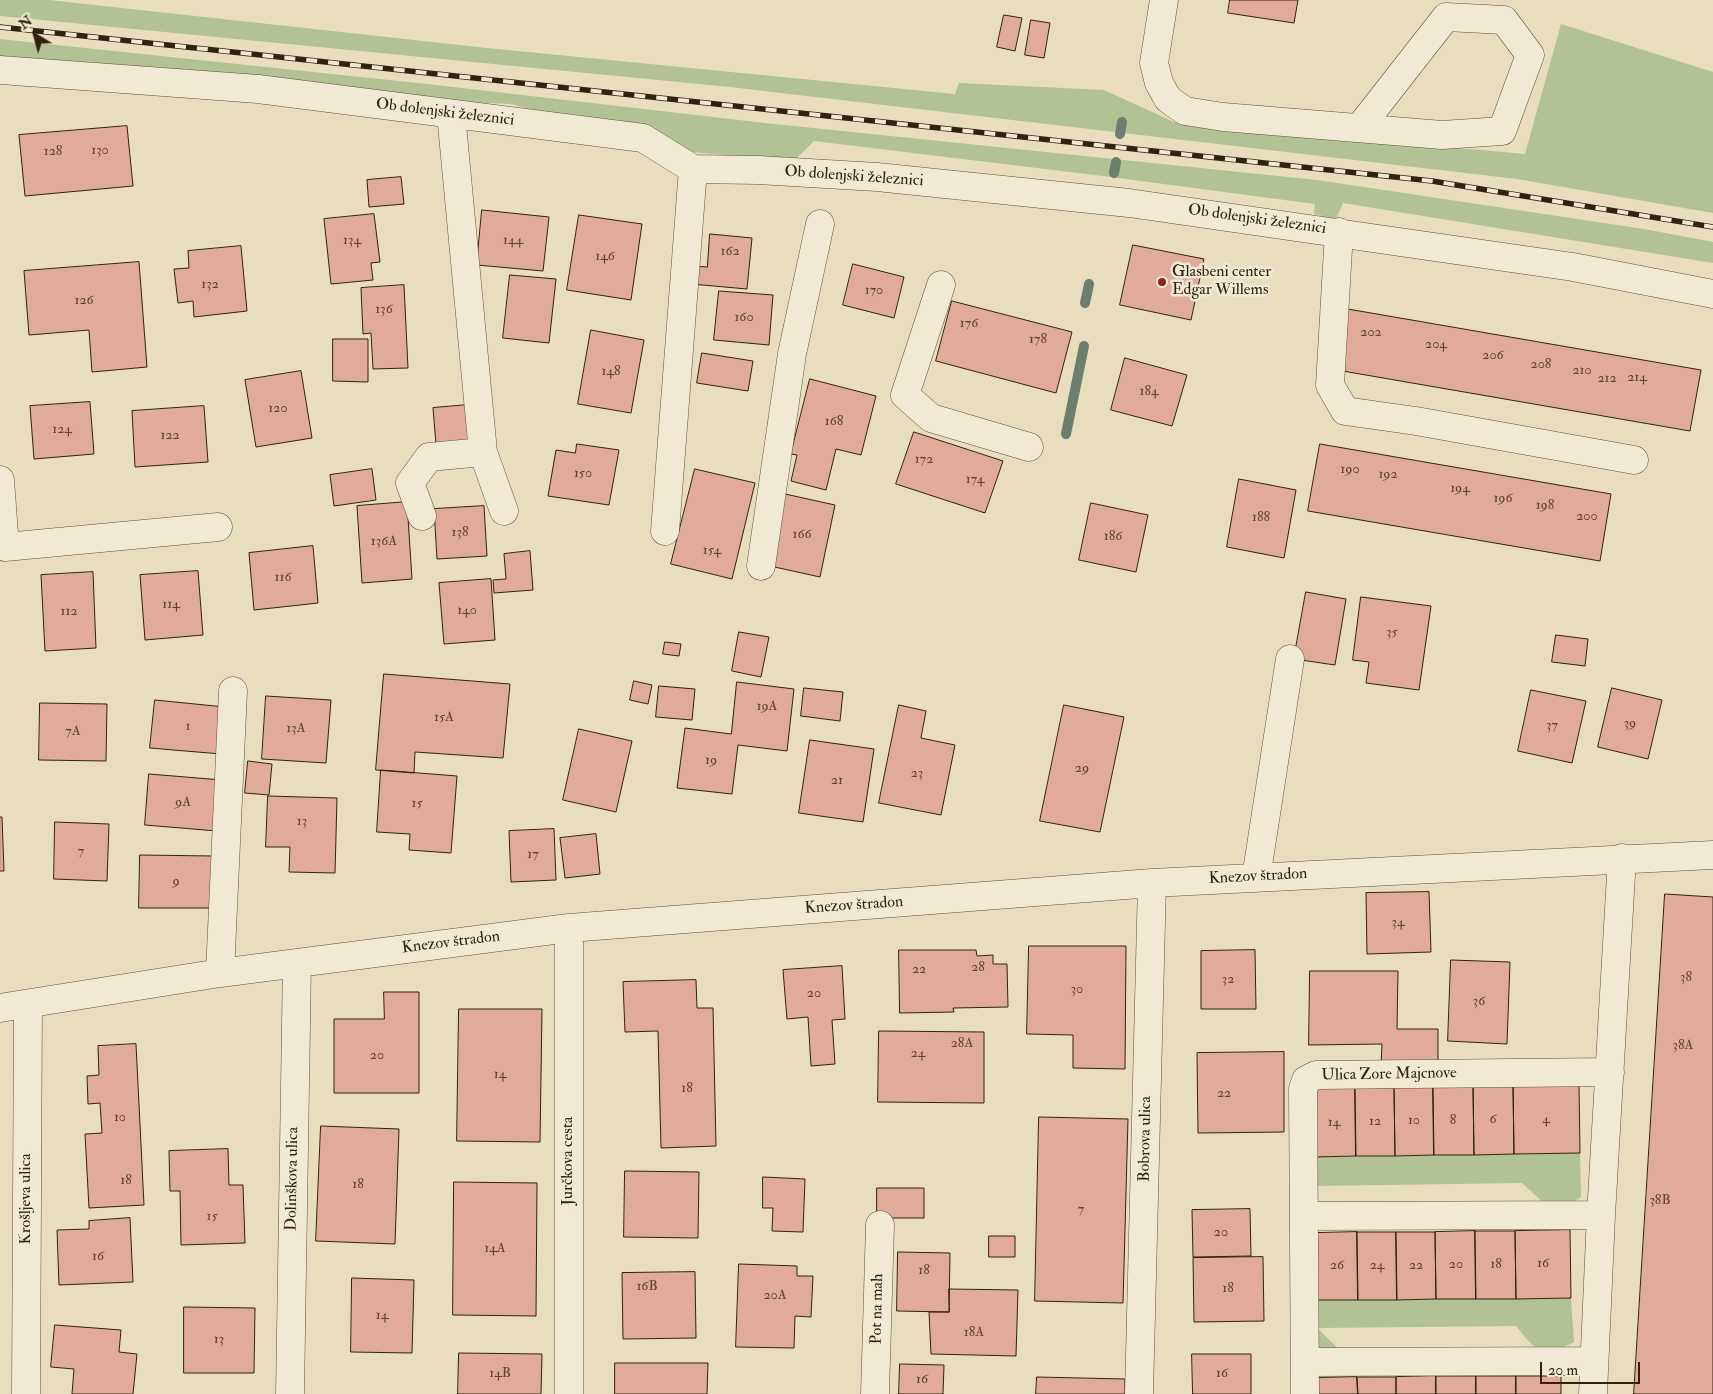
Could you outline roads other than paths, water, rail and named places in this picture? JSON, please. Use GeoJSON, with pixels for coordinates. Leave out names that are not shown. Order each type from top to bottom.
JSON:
{"type":"FeatureCollection","features":[{"type":"Feature","properties":{"kind":"street"},"geometry":{"type":"LineString","coordinates":[[1164,0],[1154,63],[1159,83],[1168,99],[1185,111],[1223,118],[1360,127],[1442,135],[1502,131],[1530,55],[1504,20],[1446,16],[1360,127]]}},
{"type":"Feature","properties":{"kind":"street","name":"Ob dolenjski železnici"},"geometry":{"type":"LineString","coordinates":[[0,70],[258,89],[643,138],[693,169],[758,170],[876,177],[1129,203],[1573,267],[1713,294]]}},
{"type":"Feature","properties":{"kind":"street"},"geometry":{"type":"LineString","coordinates":[[451,114],[484,452],[504,511]]}},
{"type":"Feature","properties":{"kind":"street"},"geometry":{"type":"LineString","coordinates":[[665,531],[693,169]]}},
{"type":"Feature","properties":{"kind":"street"},"geometry":{"type":"LineString","coordinates":[[761,566],[792,354],[820,224]]}},
{"type":"Feature","properties":{"kind":"street"},"geometry":{"type":"LineString","coordinates":[[1340,232],[1330,385],[1345,411],[1416,420],[1634,460]]}},
{"type":"Feature","properties":{"kind":"street"},"geometry":{"type":"LineString","coordinates":[[941,285],[905,395],[931,418],[1029,447]]}},
{"type":"Feature","properties":{"kind":"street"},"geometry":{"type":"LineString","coordinates":[[422,516],[410,483],[429,457],[484,452]]}},
{"type":"Feature","properties":{"kind":"street"},"geometry":{"type":"LineString","coordinates":[[0,480],[5,547],[218,527]]}},
{"type":"Feature","properties":{"kind":"street"},"geometry":{"type":"LineString","coordinates":[[1256,878],[1290,659]]}},
{"type":"Feature","properties":{"kind":"street"},"geometry":{"type":"LineString","coordinates":[[220,973],[234,691]]}},
{"type":"Feature","properties":{"kind":"street","name":"Knezov štradon"},"geometry":{"type":"LineString","coordinates":[[0,1008],[220,973],[569,928],[1152,883],[1622,858],[1713,855]]}},
{"type":"Feature","properties":{"kind":"street"},"geometry":{"type":"LineString","coordinates":[[1593,1394],[1601,1215],[1622,858]]}},
{"type":"Feature","properties":{"kind":"street","name":"Bobrova ulica"},"geometry":{"type":"LineString","coordinates":[[1139,1394],[1152,883]]}},
{"type":"Feature","properties":{"kind":"street","name":"Jurčkova cesta"},"geometry":{"type":"LineString","coordinates":[[568,1394],[569,928]]}},
{"type":"Feature","properties":{"kind":"street","name":"Dolinškova ulica"},"geometry":{"type":"LineString","coordinates":[[290,1394],[297,964]]}},
{"type":"Feature","properties":{"kind":"street","name":"Krošljeva ulica"},"geometry":{"type":"LineString","coordinates":[[26,1394],[28,1005]]}},
{"type":"Feature","properties":{"kind":"street","name":"Ulica Zore Majcnove"},"geometry":{"type":"LineString","coordinates":[[1305,1394],[1303,1090],[1306,1080],[1312,1076],[1610,1072]]}},
{"type":"Feature","properties":{"kind":"street"},"geometry":{"type":"LineString","coordinates":[[1304,1216],[1601,1215]]}},
{"type":"Feature","properties":{"kind":"street","name":"Pot na mah"},"geometry":{"type":"LineString","coordinates":[[875,1394],[880,1225]]}},
{"type":"Feature","properties":{"kind":"street"},"geometry":{"type":"LineString","coordinates":[[1305,1362],[1594,1361]]}},
{"type":"Feature","properties":{"kind":"waterway"},"geometry":{"type":"LineString","coordinates":[[1120,134],[1122,122]]}},
{"type":"Feature","properties":{"kind":"waterway"},"geometry":{"type":"LineString","coordinates":[[1114,173],[1116,162]]}},
{"type":"Feature","properties":{"kind":"waterway"},"geometry":{"type":"LineString","coordinates":[[1085,303],[1089,284]]}},
{"type":"Feature","properties":{"kind":"waterway"},"geometry":{"type":"LineString","coordinates":[[1066,434],[1084,346]]}},
{"type":"Feature","properties":{"kind":"railway"},"geometry":{"type":"LineString","coordinates":[[0,27],[1432,181],[1713,227]]}},
{"type":"Feature","properties":{"kind":"place","name":"Glasbeni center Edgar Willems"},"geometry":{"type":"Point","coordinates":[1162,282]}}]}
